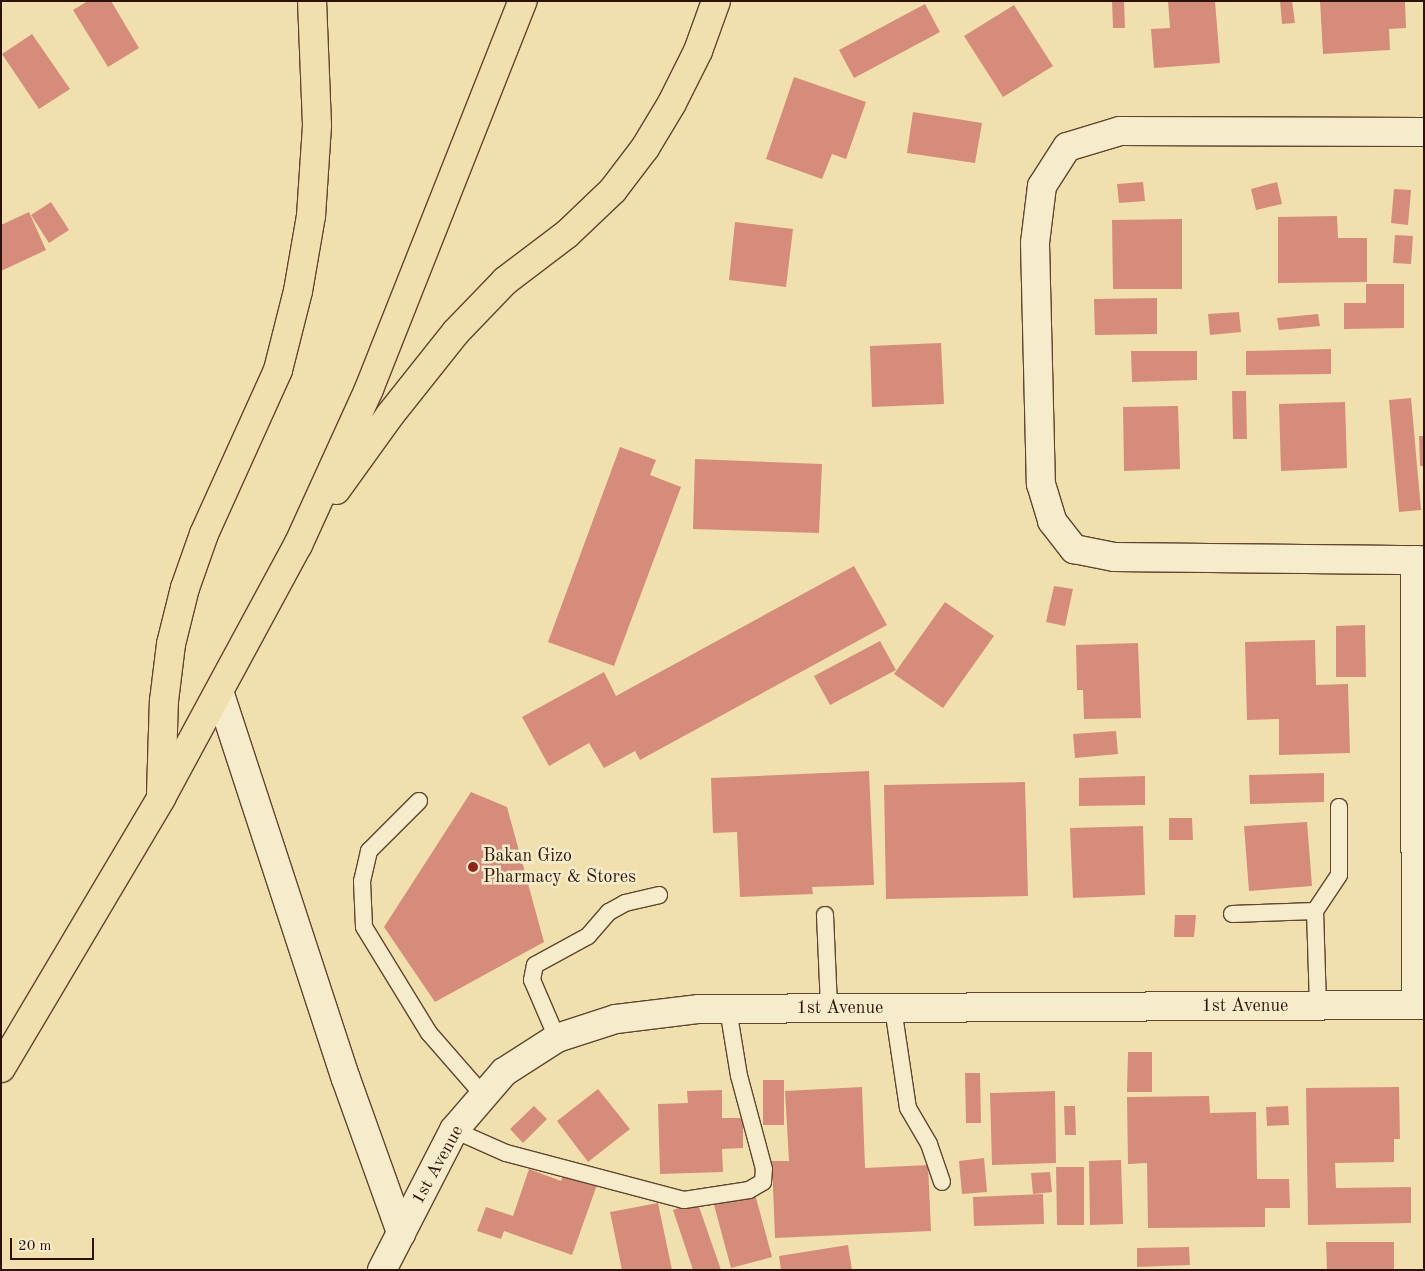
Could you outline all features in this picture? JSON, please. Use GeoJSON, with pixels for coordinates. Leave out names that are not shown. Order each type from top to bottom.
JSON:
{"type":"FeatureCollection","features":[{"type":"Feature","properties":{"kind":"main road"},"geometry":{"type":"LineString","coordinates":[[160,798],[164,701],[171,644],[185,588],[204,534],[278,370],[298,291],[310,216],[317,125],[312,1]]}},
{"type":"Feature","properties":{"kind":"main road"},"geometry":{"type":"LineString","coordinates":[[1,1068],[220,694],[298,545],[369,389],[523,1]]}},
{"type":"Feature","properties":{"kind":"main road"},"geometry":{"type":"LineString","coordinates":[[298,545],[390,415],[456,332],[505,281],[567,234],[613,190],[645,148],[672,103],[698,51],[716,1]]}},
{"type":"Feature","properties":{"kind":"street"},"geometry":{"type":"LineString","coordinates":[[1420,1005],[1420,560],[1114,557],[1074,549],[1052,521],[1041,484],[1035,243],[1042,186],[1067,147],[1120,131],[1424,132]]}},
{"type":"Feature","properties":{"kind":"street"},"geometry":{"type":"LineString","coordinates":[[220,694],[346,1079],[401,1233]]}},
{"type":"Feature","properties":{"kind":"street","name":"1st Avenue"},"geometry":{"type":"LineString","coordinates":[[382,1270],[454,1130],[504,1072],[557,1038],[616,1019],[728,1009],[1420,1005]]}},
{"type":"Feature","properties":{"kind":"lane"},"geometry":{"type":"LineString","coordinates":[[419,802],[369,851],[362,881],[364,927],[429,1034],[483,1096]]}},
{"type":"Feature","properties":{"kind":"lane"},"geometry":{"type":"LineString","coordinates":[[1318,1006],[1315,911],[1339,875],[1339,808]]}},
{"type":"Feature","properties":{"kind":"lane"},"geometry":{"type":"LineString","coordinates":[[557,1038],[532,980],[535,965],[588,936],[609,912],[625,903],[659,894]]}},
{"type":"Feature","properties":{"kind":"lane"},"geometry":{"type":"LineString","coordinates":[[1232,914],[1315,911]]}},
{"type":"Feature","properties":{"kind":"lane"},"geometry":{"type":"LineString","coordinates":[[825,916],[829,1008]]}},
{"type":"Feature","properties":{"kind":"lane"},"geometry":{"type":"LineString","coordinates":[[893,1008],[908,1108],[928,1144],[942,1182]]}},
{"type":"Feature","properties":{"kind":"lane"},"geometry":{"type":"LineString","coordinates":[[454,1130],[506,1153],[684,1200],[749,1190],[763,1182],[764,1169],[740,1076],[728,1009]]}},
{"type":"Feature","properties":{"kind":"building"},"geometry":{"type":"Polygon","coordinates":[[[88,1],[111,1],[139,48],[108,67],[73,10],[88,1]]]}},
{"type":"Feature","properties":{"kind":"building"},"geometry":{"type":"Polygon","coordinates":[[[1112,1],[1124,1],[1125,28],[1113,28],[1112,1]]]}},
{"type":"Feature","properties":{"kind":"building"},"geometry":{"type":"Polygon","coordinates":[[[1168,1],[1215,1],[1220,63],[1154,68],[1151,29],[1170,28],[1168,1]]]}},
{"type":"Feature","properties":{"kind":"building"},"geometry":{"type":"Polygon","coordinates":[[[1280,1],[1292,1],[1295,23],[1282,24],[1280,1]]]}},
{"type":"Feature","properties":{"kind":"building"},"geometry":{"type":"Polygon","coordinates":[[[1320,1],[1405,1],[1406,28],[1389,29],[1390,50],[1323,54],[1320,1]]]}},
{"type":"Feature","properties":{"kind":"building"},"geometry":{"type":"Polygon","coordinates":[[[925,4],[940,32],[854,78],[839,50],[925,4]]]}},
{"type":"Feature","properties":{"kind":"building"},"geometry":{"type":"Polygon","coordinates":[[[1014,5],[1053,66],[1003,97],[964,36],[1014,5]]]}},
{"type":"Feature","properties":{"kind":"building"},"geometry":{"type":"Polygon","coordinates":[[[32,34],[70,89],[39,109],[2,54],[32,34]]]}},
{"type":"Feature","properties":{"kind":"building"},"geometry":{"type":"Polygon","coordinates":[[[794,77],[866,102],[846,159],[832,154],[822,179],[766,159],[794,77]]]}},
{"type":"Feature","properties":{"kind":"building"},"geometry":{"type":"Polygon","coordinates":[[[913,112],[982,123],[975,163],[907,153],[913,112]]]}},
{"type":"Feature","properties":{"kind":"building"},"geometry":{"type":"Polygon","coordinates":[[[1143,182],[1145,201],[1119,203],[1117,184],[1143,182]]]}},
{"type":"Feature","properties":{"kind":"building"},"geometry":{"type":"Polygon","coordinates":[[[1277,182],[1282,204],[1256,210],[1251,189],[1277,182]]]}},
{"type":"Feature","properties":{"kind":"building"},"geometry":{"type":"Polygon","coordinates":[[[1394,189],[1411,190],[1408,225],[1391,223],[1394,189]]]}},
{"type":"Feature","properties":{"kind":"building"},"geometry":{"type":"Polygon","coordinates":[[[51,202],[69,230],[49,243],[31,215],[51,202]]]}},
{"type":"Feature","properties":{"kind":"building"},"geometry":{"type":"Polygon","coordinates":[[[29,212],[46,250],[1,271],[1,225],[29,212]]]}},
{"type":"Feature","properties":{"kind":"building"},"geometry":{"type":"Polygon","coordinates":[[[1337,216],[1338,238],[1367,238],[1367,282],[1278,283],[1278,217],[1337,216]]]}},
{"type":"Feature","properties":{"kind":"building"},"geometry":{"type":"Polygon","coordinates":[[[1182,219],[1182,289],[1113,289],[1112,220],[1182,219]]]}},
{"type":"Feature","properties":{"kind":"building"},"geometry":{"type":"Polygon","coordinates":[[[735,222],[793,229],[786,287],[729,280],[735,222]]]}},
{"type":"Feature","properties":{"kind":"building"},"geometry":{"type":"Polygon","coordinates":[[[1395,235],[1413,236],[1411,264],[1393,263],[1395,235]]]}},
{"type":"Feature","properties":{"kind":"building"},"geometry":{"type":"Polygon","coordinates":[[[1366,284],[1404,284],[1404,328],[1344,329],[1344,303],[1366,303],[1366,284]]]}},
{"type":"Feature","properties":{"kind":"building"},"geometry":{"type":"Polygon","coordinates":[[[1157,298],[1157,334],[1095,335],[1094,299],[1157,298]]]}},
{"type":"Feature","properties":{"kind":"building"},"geometry":{"type":"Polygon","coordinates":[[[1239,312],[1241,332],[1210,335],[1208,314],[1239,312]]]}},
{"type":"Feature","properties":{"kind":"building"},"geometry":{"type":"Polygon","coordinates":[[[1318,314],[1320,326],[1279,330],[1277,318],[1318,314]]]}},
{"type":"Feature","properties":{"kind":"building"},"geometry":{"type":"Polygon","coordinates":[[[941,343],[944,404],[872,407],[870,346],[941,343]]]}},
{"type":"Feature","properties":{"kind":"building"},"geometry":{"type":"Polygon","coordinates":[[[1331,349],[1331,374],[1246,375],[1246,351],[1331,349]]]}},
{"type":"Feature","properties":{"kind":"building"},"geometry":{"type":"Polygon","coordinates":[[[1131,351],[1197,351],[1197,380],[1132,382],[1131,351]]]}},
{"type":"Feature","properties":{"kind":"building"},"geometry":{"type":"Polygon","coordinates":[[[1232,391],[1246,391],[1247,439],[1233,439],[1232,391]]]}},
{"type":"Feature","properties":{"kind":"building"},"geometry":{"type":"Polygon","coordinates":[[[1411,398],[1421,510],[1399,512],[1389,400],[1411,398]]]}},
{"type":"Feature","properties":{"kind":"building"},"geometry":{"type":"Polygon","coordinates":[[[1345,402],[1347,468],[1281,471],[1279,404],[1345,402]]]}},
{"type":"Feature","properties":{"kind":"building"},"geometry":{"type":"Polygon","coordinates":[[[1178,406],[1180,469],[1124,471],[1123,407],[1178,406]]]}},
{"type":"Feature","properties":{"kind":"building"},"geometry":{"type":"Polygon","coordinates":[[[1419,436],[1424,436],[1424,466],[1420,466],[1419,436]]]}},
{"type":"Feature","properties":{"kind":"building"},"geometry":{"type":"Polygon","coordinates":[[[620,447],[656,460],[650,475],[681,487],[614,666],[548,642],[620,447]]]}},
{"type":"Feature","properties":{"kind":"building"},"geometry":{"type":"Polygon","coordinates":[[[695,459],[822,464],[819,533],[693,529],[695,459]]]}},
{"type":"Feature","properties":{"kind":"building"},"geometry":{"type":"Polygon","coordinates":[[[854,566],[887,625],[640,760],[635,751],[604,768],[589,743],[549,766],[522,717],[604,672],[616,696],[854,566]]]}},
{"type":"Feature","properties":{"kind":"building"},"geometry":{"type":"Polygon","coordinates":[[[1054,586],[1073,589],[1065,626],[1046,622],[1054,586]]]}},
{"type":"Feature","properties":{"kind":"building"},"geometry":{"type":"Polygon","coordinates":[[[945,602],[994,636],[943,708],[894,674],[945,602]]]}},
{"type":"Feature","properties":{"kind":"building"},"geometry":{"type":"Polygon","coordinates":[[[1365,625],[1366,677],[1336,677],[1336,626],[1365,625]]]}},
{"type":"Feature","properties":{"kind":"building"},"geometry":{"type":"Polygon","coordinates":[[[1315,640],[1316,685],[1348,684],[1350,753],[1279,755],[1279,719],[1247,720],[1245,642],[1315,640]]]}},
{"type":"Feature","properties":{"kind":"building"},"geometry":{"type":"Polygon","coordinates":[[[880,641],[896,670],[830,705],[814,676],[880,641]]]}},
{"type":"Feature","properties":{"kind":"building"},"geometry":{"type":"Polygon","coordinates":[[[1138,643],[1141,718],[1084,719],[1083,690],[1077,690],[1076,645],[1138,643]]]}},
{"type":"Feature","properties":{"kind":"building"},"geometry":{"type":"Polygon","coordinates":[[[1116,731],[1118,754],[1075,758],[1073,734],[1116,731]]]}},
{"type":"Feature","properties":{"kind":"building"},"geometry":{"type":"Polygon","coordinates":[[[869,771],[874,885],[812,887],[813,894],[740,897],[737,832],[713,833],[711,778],[869,771]]]}},
{"type":"Feature","properties":{"kind":"building"},"geometry":{"type":"Polygon","coordinates":[[[1324,773],[1324,802],[1250,804],[1249,775],[1324,773]]]}},
{"type":"Feature","properties":{"kind":"building"},"geometry":{"type":"Polygon","coordinates":[[[1145,776],[1145,805],[1079,806],[1079,778],[1145,776]]]}},
{"type":"Feature","properties":{"kind":"building"},"geometry":{"type":"Polygon","coordinates":[[[1025,782],[1028,896],[886,899],[884,785],[1025,782]]]}},
{"type":"Feature","properties":{"kind":"building","name":"Bakan Gizo Pharmacy & Stores"},"geometry":{"type":"Polygon","coordinates":[[[471,792],[507,807],[544,942],[435,1002],[384,927],[471,792]]]}},
{"type":"Feature","properties":{"kind":"building"},"geometry":{"type":"Polygon","coordinates":[[[1169,818],[1192,818],[1193,840],[1169,840],[1169,818]]]}},
{"type":"Feature","properties":{"kind":"building"},"geometry":{"type":"Polygon","coordinates":[[[1307,822],[1312,886],[1249,891],[1244,826],[1307,822]]]}},
{"type":"Feature","properties":{"kind":"building"},"geometry":{"type":"Polygon","coordinates":[[[1143,826],[1145,895],[1073,898],[1070,828],[1143,826]]]}},
{"type":"Feature","properties":{"kind":"building"},"geometry":{"type":"Polygon","coordinates":[[[1175,915],[1196,915],[1194,937],[1174,937],[1175,915]]]}},
{"type":"Feature","properties":{"kind":"building"},"geometry":{"type":"Polygon","coordinates":[[[1128,1052],[1152,1052],[1152,1092],[1127,1092],[1128,1052]]]}},
{"type":"Feature","properties":{"kind":"building"},"geometry":{"type":"Polygon","coordinates":[[[965,1073],[980,1073],[981,1123],[966,1123],[965,1073]]]}},
{"type":"Feature","properties":{"kind":"building"},"geometry":{"type":"Polygon","coordinates":[[[763,1080],[784,1080],[784,1125],[763,1125],[763,1080]]]}},
{"type":"Feature","properties":{"kind":"building"},"geometry":{"type":"Polygon","coordinates":[[[862,1087],[865,1168],[928,1165],[931,1231],[775,1238],[772,1161],[789,1161],[785,1091],[862,1087]]]}},
{"type":"Feature","properties":{"kind":"building"},"geometry":{"type":"Polygon","coordinates":[[[1399,1087],[1400,1139],[1394,1139],[1394,1162],[1335,1163],[1336,1188],[1411,1187],[1411,1223],[1308,1225],[1306,1088],[1399,1087]]]}},
{"type":"Feature","properties":{"kind":"building"},"geometry":{"type":"Polygon","coordinates":[[[598,1089],[630,1129],[588,1162],[557,1121],[598,1089]]]}},
{"type":"Feature","properties":{"kind":"building"},"geometry":{"type":"Polygon","coordinates":[[[722,1090],[722,1118],[743,1118],[743,1148],[722,1149],[723,1172],[660,1174],[658,1104],[688,1103],[687,1091],[722,1090]]]}},
{"type":"Feature","properties":{"kind":"building"},"geometry":{"type":"Polygon","coordinates":[[[1055,1091],[1056,1163],[992,1165],[990,1093],[1055,1091]]]}},
{"type":"Feature","properties":{"kind":"building"},"geometry":{"type":"Polygon","coordinates":[[[1209,1096],[1210,1113],[1256,1112],[1257,1179],[1289,1179],[1290,1208],[1265,1208],[1265,1227],[1148,1228],[1147,1163],[1128,1164],[1127,1097],[1209,1096]]]}},
{"type":"Feature","properties":{"kind":"building"},"geometry":{"type":"Polygon","coordinates":[[[534,1106],[547,1119],[523,1143],[510,1129],[534,1106]]]}},
{"type":"Feature","properties":{"kind":"building"},"geometry":{"type":"Polygon","coordinates":[[[1064,1106],[1075,1106],[1076,1135],[1065,1135],[1064,1106]]]}},
{"type":"Feature","properties":{"kind":"building"},"geometry":{"type":"Polygon","coordinates":[[[1288,1106],[1289,1125],[1267,1126],[1266,1107],[1288,1106]]]}},
{"type":"Feature","properties":{"kind":"building"},"geometry":{"type":"Polygon","coordinates":[[[984,1158],[987,1192],[962,1194],[959,1161],[984,1158]]]}},
{"type":"Feature","properties":{"kind":"building"},"geometry":{"type":"Polygon","coordinates":[[[1121,1160],[1123,1224],[1090,1225],[1089,1161],[1121,1160]]]}},
{"type":"Feature","properties":{"kind":"building"},"geometry":{"type":"Polygon","coordinates":[[[1056,1167],[1084,1167],[1084,1225],[1057,1225],[1056,1167]]]}},
{"type":"Feature","properties":{"kind":"building"},"geometry":{"type":"Polygon","coordinates":[[[529,1169],[561,1181],[565,1170],[598,1182],[572,1255],[504,1231],[501,1239],[477,1231],[486,1207],[513,1216],[529,1169]]]}},
{"type":"Feature","properties":{"kind":"building"},"geometry":{"type":"Polygon","coordinates":[[[1050,1172],[1052,1192],[1033,1194],[1031,1173],[1050,1172]]]}},
{"type":"Feature","properties":{"kind":"building"},"geometry":{"type":"Polygon","coordinates":[[[755,1194],[772,1257],[731,1268],[714,1205],[755,1194]]]}},
{"type":"Feature","properties":{"kind":"building"},"geometry":{"type":"Polygon","coordinates":[[[1043,1194],[1044,1224],[974,1226],[973,1197],[1043,1194]]]}},
{"type":"Feature","properties":{"kind":"building"},"geometry":{"type":"Polygon","coordinates":[[[697,1201],[721,1270],[693,1270],[673,1210],[697,1201]]]}},
{"type":"Feature","properties":{"kind":"building"},"geometry":{"type":"Polygon","coordinates":[[[658,1203],[672,1270],[622,1270],[610,1212],[658,1203]]]}},
{"type":"Feature","properties":{"kind":"building"},"geometry":{"type":"Polygon","coordinates":[[[1326,1242],[1394,1242],[1394,1270],[1327,1270],[1326,1242]]]}},
{"type":"Feature","properties":{"kind":"building"},"geometry":{"type":"Polygon","coordinates":[[[848,1245],[852,1270],[781,1270],[779,1256],[848,1245]]]}},
{"type":"Feature","properties":{"kind":"building"},"geometry":{"type":"Polygon","coordinates":[[[1189,1247],[1190,1265],[1137,1267],[1137,1248],[1189,1247]]]}},
{"type":"Feature","properties":{"kind":"place","name":"Bakan Gizo Pharmacy & Stores"},"geometry":{"type":"Point","coordinates":[473,867]}}]}
